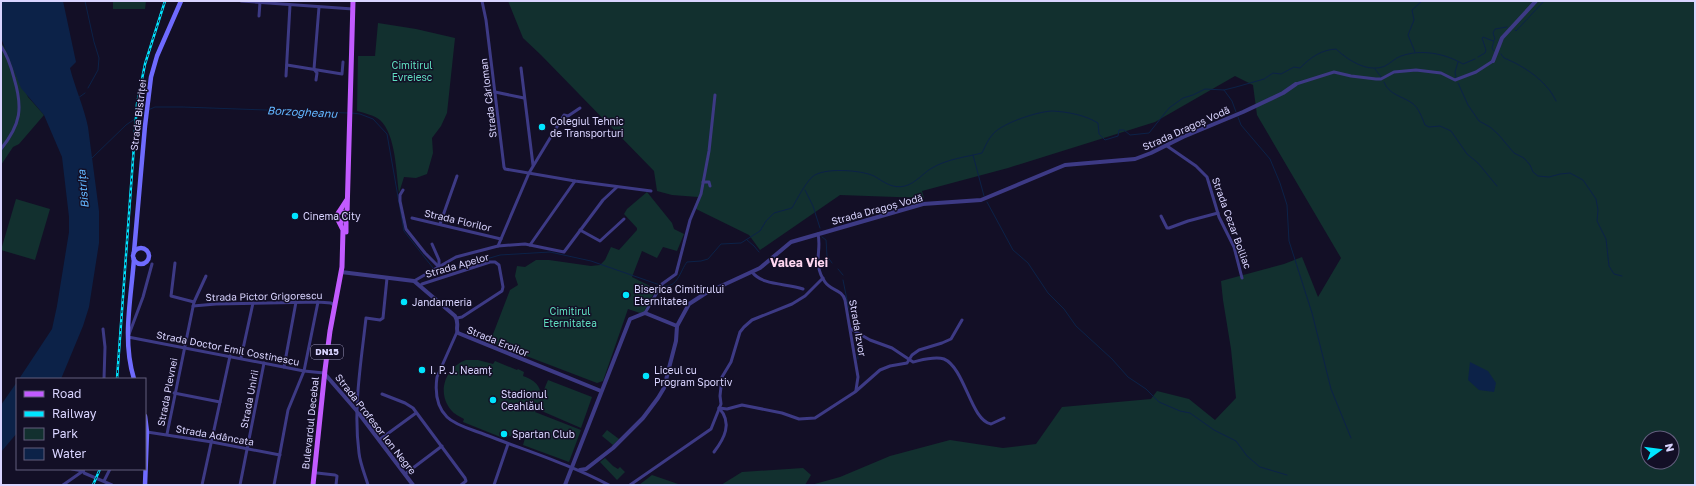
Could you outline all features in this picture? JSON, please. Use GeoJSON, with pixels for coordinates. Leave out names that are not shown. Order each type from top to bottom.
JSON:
{"type":"FeatureCollection","features":[{"type":"Feature","properties":{"kind":"main road","name":"Strada Bistriței"},"geometry":{"type":"LineString","coordinates":[[134,252],[151,77],[157,56],[181,1]]}},
{"type":"Feature","properties":{"kind":"main road","name":"DN15"},"geometry":{"type":"LineString","coordinates":[[346,220],[353,1]]}},
{"type":"Feature","properties":{"kind":"main road","name":"DN15"},"geometry":{"type":"LineString","coordinates":[[339,222],[336,217],[346,200]]}},
{"type":"Feature","properties":{"kind":"main road"},"geometry":{"type":"LineString","coordinates":[[339,212],[347,214]]}},
{"type":"Feature","properties":{"kind":"main road"},"geometry":{"type":"LineString","coordinates":[[339,222],[346,220]]}},
{"type":"Feature","properties":{"kind":"main road","name":"Bulevardul Decebal"},"geometry":{"type":"LineString","coordinates":[[314,485],[317,473],[326,374],[343,272],[346,220]]}},
{"type":"Feature","properties":{"kind":"main road","name":"Bulevardul Decebal"},"geometry":{"type":"LineString","coordinates":[[314,485],[335,306],[343,272],[343,230],[339,222]]}},
{"type":"Feature","properties":{"kind":"main road"},"geometry":{"type":"LineString","coordinates":[[133,276],[140,266],[147,260],[148,256],[136,236]]}},
{"type":"Feature","properties":{"kind":"main road"},"geometry":{"type":"LineString","coordinates":[[134,378],[129,358],[128,337],[134,252],[139,248],[144,249]]}},
{"type":"Feature","properties":{"kind":"main road"},"geometry":{"type":"LineString","coordinates":[[134,259],[139,264],[144,263]]}},
{"type":"Feature","properties":{"kind":"main road"},"geometry":{"type":"LineString","coordinates":[[146,424],[146,458]]}},
{"type":"Feature","properties":{"kind":"main road"},"geometry":{"type":"LineString","coordinates":[[145,485],[146,470]]}},
{"type":"Feature","properties":{"kind":"street"},"geometry":{"type":"LineString","coordinates":[[241,1],[353,9]]}},
{"type":"Feature","properties":{"kind":"street","name":"Strada Cârloman"},"geometry":{"type":"LineString","coordinates":[[482,1],[486,20],[504,167],[505,169],[529,173]]}},
{"type":"Feature","properties":{"kind":"street"},"geometry":{"type":"LineString","coordinates":[[1296,84],[1334,72],[1351,76],[1381,79],[1394,72],[1416,70],[1441,73],[1455,80],[1471,74],[1493,61],[1502,38],[1536,1]]}},
{"type":"Feature","properties":{"kind":"street"},"geometry":{"type":"LineString","coordinates":[[259,16],[260,2]]}},
{"type":"Feature","properties":{"kind":"street"},"geometry":{"type":"LineString","coordinates":[[286,76],[287,65],[285,62],[290,5]]}},
{"type":"Feature","properties":{"kind":"street"},"geometry":{"type":"LineString","coordinates":[[316,80],[316,73],[314,69],[319,7]]}},
{"type":"Feature","properties":{"kind":"street"},"geometry":{"type":"LineString","coordinates":[[1,46],[8,60],[18,92],[20,106],[19,118],[11,135],[1,149]]}},
{"type":"Feature","properties":{"kind":"street"},"geometry":{"type":"LineString","coordinates":[[287,65],[342,74],[343,62]]}},
{"type":"Feature","properties":{"kind":"street"},"geometry":{"type":"LineString","coordinates":[[521,68],[533,166]]}},
{"type":"Feature","properties":{"kind":"street","name":"Strada Dragoș Vodă"},"geometry":{"type":"LineString","coordinates":[[580,470],[586,469],[613,448],[643,418],[658,398],[664,388],[671,363],[676,342],[677,326],[685,311],[693,301],[760,268],[791,242],[818,233],[900,212],[923,204],[981,200],[1065,165],[1135,159],[1283,93],[1296,84]]}},
{"type":"Feature","properties":{"kind":"street"},"geometry":{"type":"LineString","coordinates":[[495,92],[524,98]]}},
{"type":"Feature","properties":{"kind":"street"},"geometry":{"type":"LineString","coordinates":[[645,313],[662,284],[676,274],[690,220],[701,194],[712,133],[715,95]]}},
{"type":"Feature","properties":{"kind":"street"},"geometry":{"type":"LineString","coordinates":[[498,246],[533,166],[564,115],[568,116],[580,108]]}},
{"type":"Feature","properties":{"kind":"street","name":"Strada Cezar Bolliac"},"geometry":{"type":"LineString","coordinates":[[1167,146],[1207,177],[1218,213],[1234,247],[1242,278]]}},
{"type":"Feature","properties":{"kind":"street"},"geometry":{"type":"LineString","coordinates":[[529,173],[575,181],[652,191]]}},
{"type":"Feature","properties":{"kind":"street"},"geometry":{"type":"LineString","coordinates":[[440,224],[457,176]]}},
{"type":"Feature","properties":{"kind":"street"},"geometry":{"type":"LineString","coordinates":[[530,244],[575,181]]}},
{"type":"Feature","properties":{"kind":"street"},"geometry":{"type":"LineString","coordinates":[[703,182],[709,182],[710,186]]}},
{"type":"Feature","properties":{"kind":"street"},"geometry":{"type":"LineString","coordinates":[[617,187],[603,200],[580,230],[600,241],[624,219]]}},
{"type":"Feature","properties":{"kind":"street"},"geometry":{"type":"LineString","coordinates":[[403,190],[400,195],[400,200],[406,229],[438,267]]}},
{"type":"Feature","properties":{"kind":"street"},"geometry":{"type":"LineString","coordinates":[[1161,216],[1167,228],[1169,228],[1218,213]]}},
{"type":"Feature","properties":{"kind":"street","name":"Strada Florilor"},"geometry":{"type":"LineString","coordinates":[[412,218],[501,239]]}},
{"type":"Feature","properties":{"kind":"street","name":"Strada Florilor"},"geometry":{"type":"LineString","coordinates":[[414,281],[432,270],[463,255],[498,246],[530,244],[564,252],[580,230]]}},
{"type":"Feature","properties":{"kind":"street"},"geometry":{"type":"LineString","coordinates":[[630,485],[706,434],[711,429],[721,404],[720,396],[722,377],[731,362],[740,332],[752,320],[792,304],[805,296],[823,278],[817,263],[818,233]]}},
{"type":"Feature","properties":{"kind":"street"},"geometry":{"type":"LineString","coordinates":[[432,244],[439,260],[438,267]]}},
{"type":"Feature","properties":{"kind":"street","name":"Strada Apelor"},"geometry":{"type":"LineString","coordinates":[[420,286],[422,284],[490,262],[495,262],[499,265],[503,289],[460,318],[457,318]]}},
{"type":"Feature","properties":{"kind":"street","name":"Strada Pictor Grigorescu"},"geometry":{"type":"LineString","coordinates":[[175,263],[171,296],[193,304],[318,302],[331,303],[335,306]]}},
{"type":"Feature","properties":{"kind":"street"},"geometry":{"type":"LineString","coordinates":[[128,337],[143,297],[152,264]]}},
{"type":"Feature","properties":{"kind":"street"},"geometry":{"type":"LineString","coordinates":[[343,272],[414,281]]}},
{"type":"Feature","properties":{"kind":"street"},"geometry":{"type":"LineString","coordinates":[[752,272],[755,276],[768,282],[795,286],[803,289]]}},
{"type":"Feature","properties":{"kind":"street","name":"Strada Plevnei"},"geometry":{"type":"LineString","coordinates":[[167,434],[193,304],[206,276]]}},
{"type":"Feature","properties":{"kind":"street"},"geometry":{"type":"LineString","coordinates":[[368,485],[359,452],[357,411],[366,318],[380,320],[383,318],[387,278]]}},
{"type":"Feature","properties":{"kind":"street","name":"Strada Izvor"},"geometry":{"type":"LineString","coordinates":[[823,278],[825,283],[844,296],[851,329],[858,377],[856,390]]}},
{"type":"Feature","properties":{"kind":"street","name":"Strada Eroilor"},"geometry":{"type":"LineString","coordinates":[[414,281],[457,318],[457,332],[601,391]]}},
{"type":"Feature","properties":{"kind":"street"},"geometry":{"type":"LineString","coordinates":[[284,367],[296,302]]}},
{"type":"Feature","properties":{"kind":"street"},"geometry":{"type":"LineString","coordinates":[[274,485],[290,404],[304,371],[318,302]]}},
{"type":"Feature","properties":{"kind":"street"},"geometry":{"type":"LineString","coordinates":[[241,358],[252,303]]}},
{"type":"Feature","properties":{"kind":"street"},"geometry":{"type":"LineString","coordinates":[[566,485],[628,322],[636,316],[645,313],[677,326]]}},
{"type":"Feature","properties":{"kind":"street"},"geometry":{"type":"LineString","coordinates":[[720,408],[727,409],[742,405],[782,413],[799,419],[809,419],[824,413],[856,390],[880,370],[890,366],[907,363],[919,350],[951,339],[962,320]]}},
{"type":"Feature","properties":{"kind":"street"},"geometry":{"type":"LineString","coordinates":[[103,329],[105,347],[104,378]]}},
{"type":"Feature","properties":{"kind":"street"},"geometry":{"type":"LineString","coordinates":[[851,329],[870,340],[892,348],[913,362],[936,358],[946,360],[956,370],[973,406],[984,420],[991,424],[1004,418]]}},
{"type":"Feature","properties":{"kind":"street"},"geometry":{"type":"LineString","coordinates":[[457,332],[437,377],[436,390],[439,405],[446,415],[452,420],[508,444],[580,470],[608,485]]}},
{"type":"Feature","properties":{"kind":"street","name":"Strada Doctor Emil Costinescu"},"geometry":{"type":"LineString","coordinates":[[128,337],[326,374]]}},
{"type":"Feature","properties":{"kind":"street"},"geometry":{"type":"LineString","coordinates":[[202,485],[230,356]]}},
{"type":"Feature","properties":{"kind":"street","name":"Strada Unirii"},"geometry":{"type":"LineString","coordinates":[[240,485],[264,363]]}},
{"type":"Feature","properties":{"kind":"street","name":"Strada Profesor Ion Negre"},"geometry":{"type":"LineString","coordinates":[[326,374],[357,411],[413,485]]}},
{"type":"Feature","properties":{"kind":"street"},"geometry":{"type":"LineString","coordinates":[[174,393],[220,402]]}},
{"type":"Feature","properties":{"kind":"street"},"geometry":{"type":"LineString","coordinates":[[382,394],[405,403],[413,408],[465,478],[466,481],[461,485]]}},
{"type":"Feature","properties":{"kind":"street"},"geometry":{"type":"LineString","coordinates":[[714,452],[721,443],[727,430],[724,413],[720,408]]}},
{"type":"Feature","properties":{"kind":"street"},"geometry":{"type":"LineString","coordinates":[[379,440],[416,413]]}},
{"type":"Feature","properties":{"kind":"street","name":"Strada Adâncata"},"geometry":{"type":"LineString","coordinates":[[147,432],[167,434],[280,455]]}},
{"type":"Feature","properties":{"kind":"street"},"geometry":{"type":"LineString","coordinates":[[494,485],[508,444]]}},
{"type":"Feature","properties":{"kind":"street"},"geometry":{"type":"LineString","coordinates":[[405,474],[442,446]]}},
{"type":"Feature","properties":{"kind":"street"},"geometry":{"type":"LineString","coordinates":[[63,485],[83,470],[88,475],[112,485]]}},
{"type":"Feature","properties":{"kind":"street"},"geometry":{"type":"LineString","coordinates":[[104,481],[110,470]]}},
{"type":"Feature","properties":{"kind":"street"},"geometry":{"type":"LineString","coordinates":[[317,473],[337,476],[336,485]]}},
{"type":"Feature","properties":{"kind":"green space"},"geometry":{"type":"Polygon","coordinates":[[[113,1],[146,1],[145,9],[113,9],[113,1]]]}},
{"type":"Feature","properties":{"kind":"green space"},"geometry":{"type":"Polygon","coordinates":[[[508,1],[1695,1],[1695,485],[811,485],[840,477],[890,456],[950,440],[1003,448],[1036,444],[1062,407],[1151,399],[1157,391],[1189,399],[1215,420],[1236,398],[1231,349],[1221,281],[1284,264],[1302,257],[1318,297],[1341,258],[1257,115],[1253,85],[1235,76],[1155,122],[1008,168],[922,191],[924,198],[840,195],[760,250],[749,235],[694,208],[698,197],[672,195],[657,191],[654,171],[523,38],[508,1]]]}},
{"type":"Feature","properties":{"kind":"green space","name":"Cimitirul Evreiesc"},"geometry":{"type":"Polygon","coordinates":[[[378,23],[416,29],[455,38],[447,113],[441,126],[432,138],[433,153],[427,174],[416,178],[404,177],[399,193],[392,144],[385,127],[378,118],[357,111],[358,56],[375,56],[378,23]]]}},
{"type":"Feature","properties":{"kind":"green space"},"geometry":{"type":"Polygon","coordinates":[[[1,42],[8,52],[28,97],[44,115],[19,144],[13,147],[1,165],[1,42]]]}},
{"type":"Feature","properties":{"kind":"green space","name":"Cimitirul Eternitatea"},"geometry":{"type":"Polygon","coordinates":[[[647,192],[672,223],[674,229],[684,234],[677,251],[663,247],[657,258],[642,251],[632,277],[656,289],[644,312],[640,313],[628,309],[603,381],[597,383],[490,342],[510,290],[518,285],[515,276],[517,266],[525,267],[536,260],[549,260],[591,266],[600,265],[605,260],[611,247],[619,250],[637,230],[637,228],[624,214],[627,209],[647,192]]]}},
{"type":"Feature","properties":{"kind":"green space"},"geometry":{"type":"Polygon","coordinates":[[[16,199],[50,209],[35,260],[1,250],[16,199]]]}},
{"type":"Feature","properties":{"kind":"green space","name":"Stadionul Ceahlăul"},"geometry":{"type":"Polygon","coordinates":[[[466,360],[478,360],[493,364],[495,361],[517,370],[518,369],[524,372],[523,376],[530,379],[538,386],[541,397],[548,380],[592,397],[581,428],[537,409],[535,412],[581,430],[569,462],[523,445],[526,435],[514,437],[505,435],[503,438],[463,422],[464,419],[452,411],[447,403],[444,396],[444,388],[445,381],[453,368],[466,360]]]}},
{"type":"Feature","properties":{"kind":"green space"},"geometry":{"type":"Polygon","coordinates":[[[607,430],[619,439],[613,445],[602,436],[607,430]]]}},
{"type":"Feature","properties":{"kind":"green space"},"geometry":{"type":"Polygon","coordinates":[[[605,458],[613,466],[618,469],[620,467],[625,472],[617,480],[600,462],[605,458]]]}},
{"type":"Feature","properties":{"kind":"green space"},"geometry":{"type":"Polygon","coordinates":[[[803,468],[811,475],[805,485],[721,485],[742,472],[803,468]]]}},
{"type":"Feature","properties":{"kind":"green space"},"geometry":{"type":"Polygon","coordinates":[[[652,475],[681,485],[639,485],[652,475]]]}},
{"type":"Feature","properties":{"kind":"water","name":"Bistrița"},"geometry":{"type":"Polygon","coordinates":[[[1,1],[63,1],[76,62],[70,68],[88,127],[99,211],[99,243],[89,307],[83,326],[61,378],[20,378],[52,329],[69,232],[69,217],[62,157],[44,115],[21,88],[1,38],[1,1]]]}},
{"type":"Feature","properties":{"kind":"water"},"geometry":{"type":"Polygon","coordinates":[[[1470,362],[1488,371],[1496,383],[1494,392],[1479,390],[1468,380],[1470,362]]]}},
{"type":"Feature","properties":{"kind":"water"},"geometry":{"type":"Polygon","coordinates":[[[16,383],[16,434],[1,452],[1,405],[16,383]]]}},
{"type":"Feature","properties":{"kind":"waterway"},"geometry":{"type":"LineString","coordinates":[[85,1],[99,58],[98,70],[88,88]]}},
{"type":"Feature","properties":{"kind":"waterway"},"geometry":{"type":"LineString","coordinates":[[1415,52],[1408,35],[1414,20],[1412,10],[1422,1]]}},
{"type":"Feature","properties":{"kind":"waterway"},"geometry":{"type":"LineString","coordinates":[[1515,30],[1516,31],[1544,1]]}},
{"type":"Feature","properties":{"kind":"waterway"},"geometry":{"type":"LineString","coordinates":[[1478,57],[1485,53],[1486,50],[1482,38],[1483,37],[1493,41],[1495,39],[1493,33],[1495,29],[1507,27]]}},
{"type":"Feature","properties":{"kind":"waterway"},"geometry":{"type":"LineString","coordinates":[[1494,41],[1492,48],[1494,51]]}},
{"type":"Feature","properties":{"kind":"waterway"},"geometry":{"type":"LineString","coordinates":[[663,286],[668,286],[675,282],[687,262],[708,259],[721,244],[741,243],[760,231],[766,221],[774,213],[792,208],[812,177],[824,172],[842,170],[860,172],[874,176],[892,186],[905,186],[913,183],[929,170],[938,165],[950,160],[982,153],[991,136],[1004,126],[1030,115],[1053,111],[1070,113],[1093,120],[1098,123],[1099,134],[1105,140],[1118,136],[1119,130],[1124,130],[1130,135],[1149,133],[1169,108],[1183,98],[1205,89],[1224,90],[1264,79],[1273,73],[1281,74],[1294,67],[1300,68],[1316,55],[1336,49],[1359,65],[1372,68],[1385,66],[1399,57],[1416,53],[1432,53],[1448,57],[1463,64],[1475,59]]}},
{"type":"Feature","properties":{"kind":"waterway"},"geometry":{"type":"LineString","coordinates":[[1501,54],[1504,58],[1519,65],[1534,75],[1547,87],[1556,101]]}},
{"type":"Feature","properties":{"kind":"waterway"},"geometry":{"type":"LineString","coordinates":[[1456,78],[1455,72],[1458,62]]}},
{"type":"Feature","properties":{"kind":"waterway"},"geometry":{"type":"LineString","coordinates":[[1375,69],[1381,77]]}},
{"type":"Feature","properties":{"kind":"waterway"},"geometry":{"type":"LineString","coordinates":[[1384,82],[1392,93],[1408,101],[1417,108],[1425,125],[1429,127],[1440,126],[1451,131],[1467,154],[1478,163],[1497,186]]}},
{"type":"Feature","properties":{"kind":"waterway"},"geometry":{"type":"LineString","coordinates":[[1458,83],[1468,105],[1479,121],[1490,127],[1498,134],[1514,153],[1524,158],[1530,165],[1533,172],[1538,176],[1549,177],[1570,173],[1583,180],[1596,199],[1598,210],[1597,221],[1606,239],[1609,266],[1614,274],[1622,276]]}},
{"type":"Feature","properties":{"kind":"waterway"},"geometry":{"type":"LineString","coordinates":[[1224,90],[1232,101],[1236,112]]}},
{"type":"Feature","properties":{"kind":"waterway"},"geometry":{"type":"LineString","coordinates":[[78,98],[85,93]]}},
{"type":"Feature","properties":{"kind":"waterway","name":"Borzogheanu"},"geometry":{"type":"LineString","coordinates":[[148,110],[155,107],[183,107],[348,113]]}},
{"type":"Feature","properties":{"kind":"waterway","name":"Borzogheanu"},"geometry":{"type":"LineString","coordinates":[[92,158],[126,125],[145,112]]}},
{"type":"Feature","properties":{"kind":"waterway","name":"Borzogheanu"},"geometry":{"type":"LineString","coordinates":[[352,113],[360,114],[373,119],[387,134],[404,231],[433,268]]}},
{"type":"Feature","properties":{"kind":"waterway"},"geometry":{"type":"LineString","coordinates":[[1238,117],[1241,125],[1270,159],[1280,183],[1287,205],[1289,241],[1312,313],[1331,389],[1351,438]]}},
{"type":"Feature","properties":{"kind":"waterway"},"geometry":{"type":"LineString","coordinates":[[973,155],[984,196]]}},
{"type":"Feature","properties":{"kind":"waterway"},"geometry":{"type":"LineString","coordinates":[[805,190],[813,206],[820,228]]}},
{"type":"Feature","properties":{"kind":"waterway"},"geometry":{"type":"LineString","coordinates":[[987,202],[1013,250],[1028,263],[1048,293],[1064,309],[1076,326],[1112,359],[1128,377],[1146,389],[1159,402],[1180,411],[1190,413],[1214,430],[1236,441],[1247,456],[1260,467],[1287,475]]}},
{"type":"Feature","properties":{"kind":"waterway"},"geometry":{"type":"LineString","coordinates":[[822,237],[826,240],[827,256],[832,263]]}},
{"type":"Feature","properties":{"kind":"waterway"},"geometry":{"type":"LineString","coordinates":[[747,240],[759,252]]}},
{"type":"Feature","properties":{"kind":"waterway"},"geometry":{"type":"LineString","coordinates":[[436,270],[438,272],[442,272],[500,255],[550,252],[591,261],[660,285]]}},
{"type":"Feature","properties":{"kind":"waterway"},"geometry":{"type":"LineString","coordinates":[[838,269],[843,275]]}},
{"type":"Feature","properties":{"kind":"waterway"},"geometry":{"type":"LineString","coordinates":[[843,280],[855,329]]}},
{"type":"Feature","properties":{"kind":"waterway"},"geometry":{"type":"LineString","coordinates":[[856,334],[858,359]]}},
{"type":"Feature","properties":{"kind":"railway"},"geometry":{"type":"LineString","coordinates":[[117,378],[137,104],[145,64],[165,1]]}},
{"type":"Feature","properties":{"kind":"railway"},"geometry":{"type":"LineString","coordinates":[[93,485],[100,470]]}},
{"type":"Feature","properties":{"kind":"place","name":"Colegiul Tehnic de Transporturi"},"geometry":{"type":"Point","coordinates":[542,127]}},
{"type":"Feature","properties":{"kind":"place","name":"Cinema City"},"geometry":{"type":"Point","coordinates":[295,216]}},
{"type":"Feature","properties":{"kind":"place","name":"Biserica Cimitirului Eternitatea"},"geometry":{"type":"Point","coordinates":[626,295]}},
{"type":"Feature","properties":{"kind":"place","name":"Jandarmeria"},"geometry":{"type":"Point","coordinates":[404,302]}},
{"type":"Feature","properties":{"kind":"place","name":"I. P. J. Neamț"},"geometry":{"type":"Point","coordinates":[422,370]}},
{"type":"Feature","properties":{"kind":"place","name":"Liceul cu Program Sportiv"},"geometry":{"type":"Point","coordinates":[646,376]}},
{"type":"Feature","properties":{"kind":"place","name":"Stadionul Ceahlăul"},"geometry":{"type":"Point","coordinates":[493,400]}},
{"type":"Feature","properties":{"kind":"place","name":"Spartan Club"},"geometry":{"type":"Point","coordinates":[504,434]}},
{"type":"Feature","properties":{"kind":"district","name":"Valea Viei"},"geometry":{"type":"Point","coordinates":[799,263]}}]}
